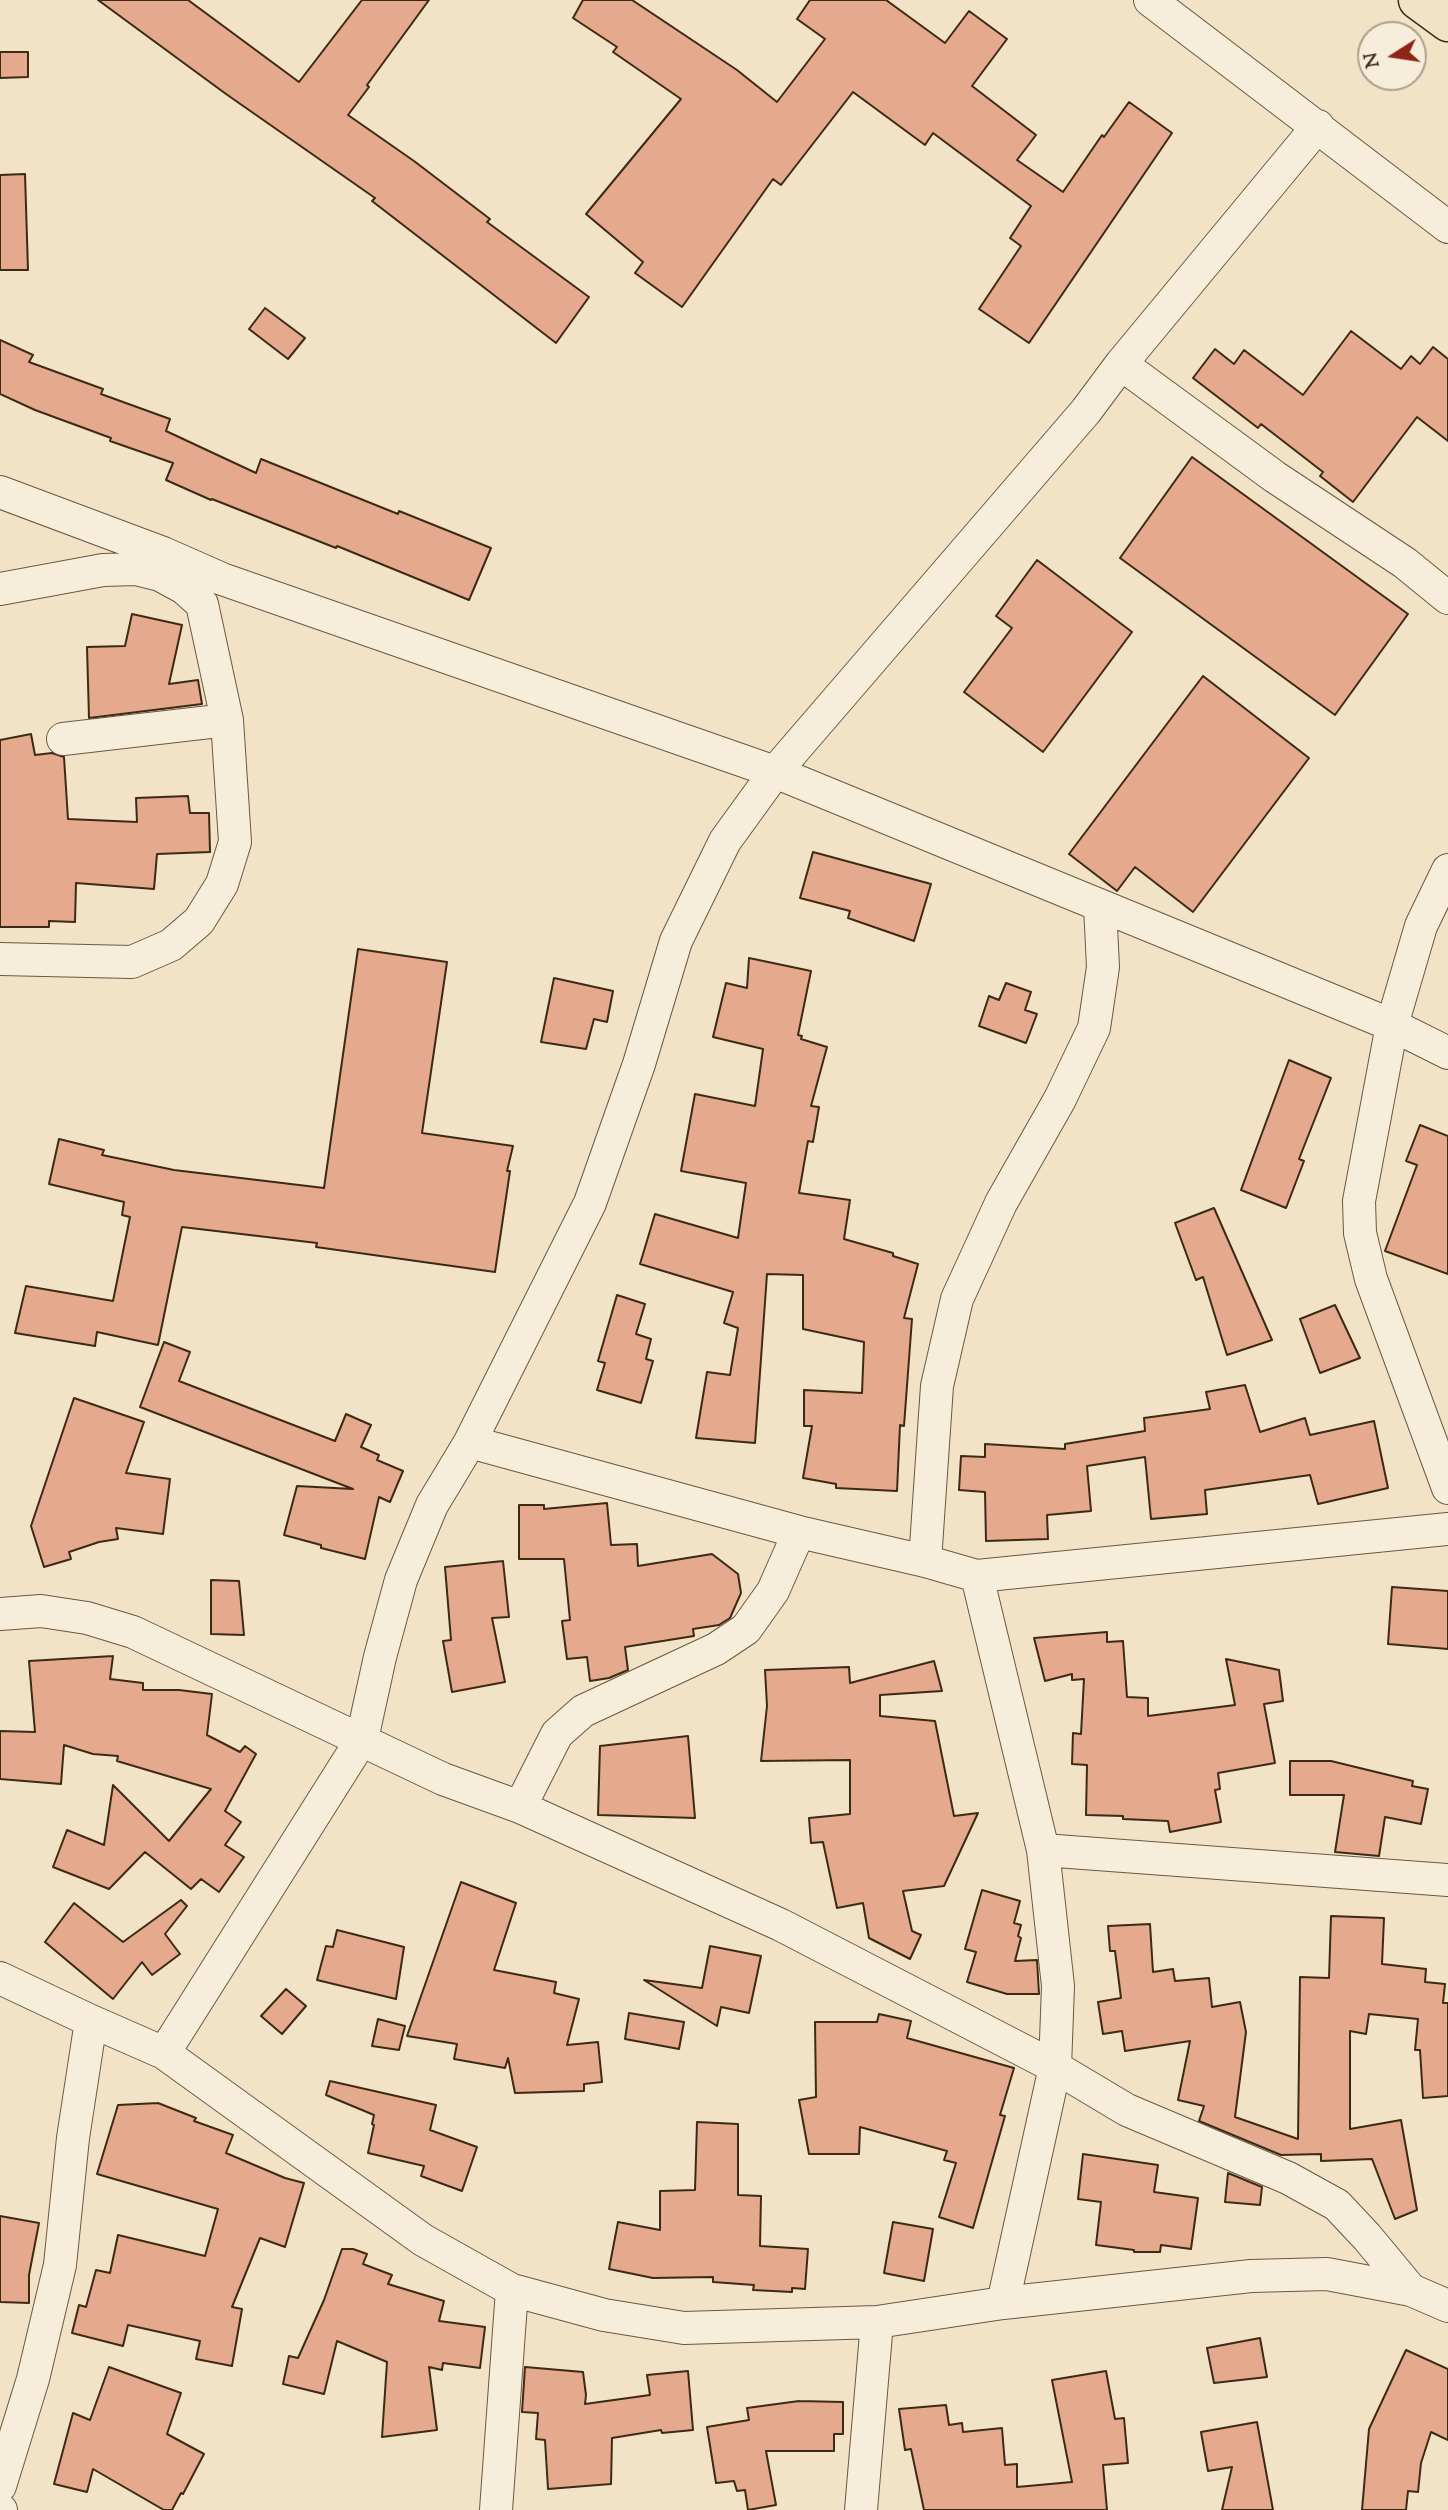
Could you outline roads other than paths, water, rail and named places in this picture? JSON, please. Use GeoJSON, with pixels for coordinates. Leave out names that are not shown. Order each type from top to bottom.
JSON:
{"type":"FeatureCollection","features":[{"type":"Feature","properties":{"kind":"main road"},"geometry":{"type":"LineString","coordinates":[[1418,0],[1448,22]]}},
{"type":"Feature","properties":{"kind":"street"},"geometry":{"type":"LineString","coordinates":[[1150,0],[1448,227]]}},
{"type":"Feature","properties":{"kind":"street"},"geometry":{"type":"LineString","coordinates":[[164,2053],[362,1739],[401,1580],[432,1505],[470,1442],[590,1203],[639,1064],[676,941],[725,841],[775,772],[1086,411],[1121,364],[1318,126]]}},
{"type":"Feature","properties":{"kind":"street"},"geometry":{"type":"LineString","coordinates":[[1121,364],[1275,477],[1405,563],[1448,598]]}},
{"type":"Feature","properties":{"kind":"street"},"geometry":{"type":"LineString","coordinates":[[0,492],[163,553],[222,579],[775,772],[1392,1026],[1448,1053]]}},
{"type":"Feature","properties":{"kind":"street"},"geometry":{"type":"LineString","coordinates":[[0,589],[114,570],[136,569],[172,581],[202,604],[227,720],[235,842],[222,884],[200,921],[171,946],[132,962],[0,960]]}},
{"type":"Feature","properties":{"kind":"street"},"geometry":{"type":"LineString","coordinates":[[63,739],[227,720]]}},
{"type":"Feature","properties":{"kind":"street"},"geometry":{"type":"LineString","coordinates":[[1448,870],[1421,926],[1392,1026],[1359,1201],[1360,1233],[1371,1279],[1448,1488]]}},
{"type":"Feature","properties":{"kind":"street"},"geometry":{"type":"LineString","coordinates":[[925,1561],[937,1386],[957,1299],[1001,1203],[1060,1099],[1094,1028],[1103,967],[1100,906]]}},
{"type":"Feature","properties":{"kind":"street"},"geometry":{"type":"LineString","coordinates":[[470,1442],[799,1532],[977,1576],[1448,1529]]}},
{"type":"Feature","properties":{"kind":"street"},"geometry":{"type":"LineString","coordinates":[[520,1807],[558,1734],[583,1711],[716,1649],[746,1629],[773,1591],[799,1532]]}},
{"type":"Feature","properties":{"kind":"street"},"geometry":{"type":"LineString","coordinates":[[977,1576],[1043,1850],[1058,1986],[1055,2067],[1003,2303]]}},
{"type":"Feature","properties":{"kind":"street"},"geometry":{"type":"LineString","coordinates":[[0,1614],[41,1611],[87,1618],[133,1632],[443,1779],[520,1807],[781,1925],[1055,2067],[1127,2110],[1288,2178],[1337,2205],[1411,2290]]}},
{"type":"Feature","properties":{"kind":"street"},"geometry":{"type":"LineString","coordinates":[[1043,1850],[1448,1880]]}},
{"type":"Feature","properties":{"kind":"street"},"geometry":{"type":"LineString","coordinates":[[0,1978],[164,2053],[423,2240],[512,2290],[604,2315],[684,2328],[877,2322],[1003,2303],[1251,2276],[1327,2274],[1411,2290],[1448,2306]]}},
{"type":"Feature","properties":{"kind":"street"},"geometry":{"type":"LineString","coordinates":[[0,2486],[33,2379],[60,2266],[73,2138],[91,2021]]}},
{"type":"Feature","properties":{"kind":"street"},"geometry":{"type":"LineString","coordinates":[[496,2510],[512,2290]]}},
{"type":"Feature","properties":{"kind":"street"},"geometry":{"type":"LineString","coordinates":[[861,2510],[877,2322]]}}]}
